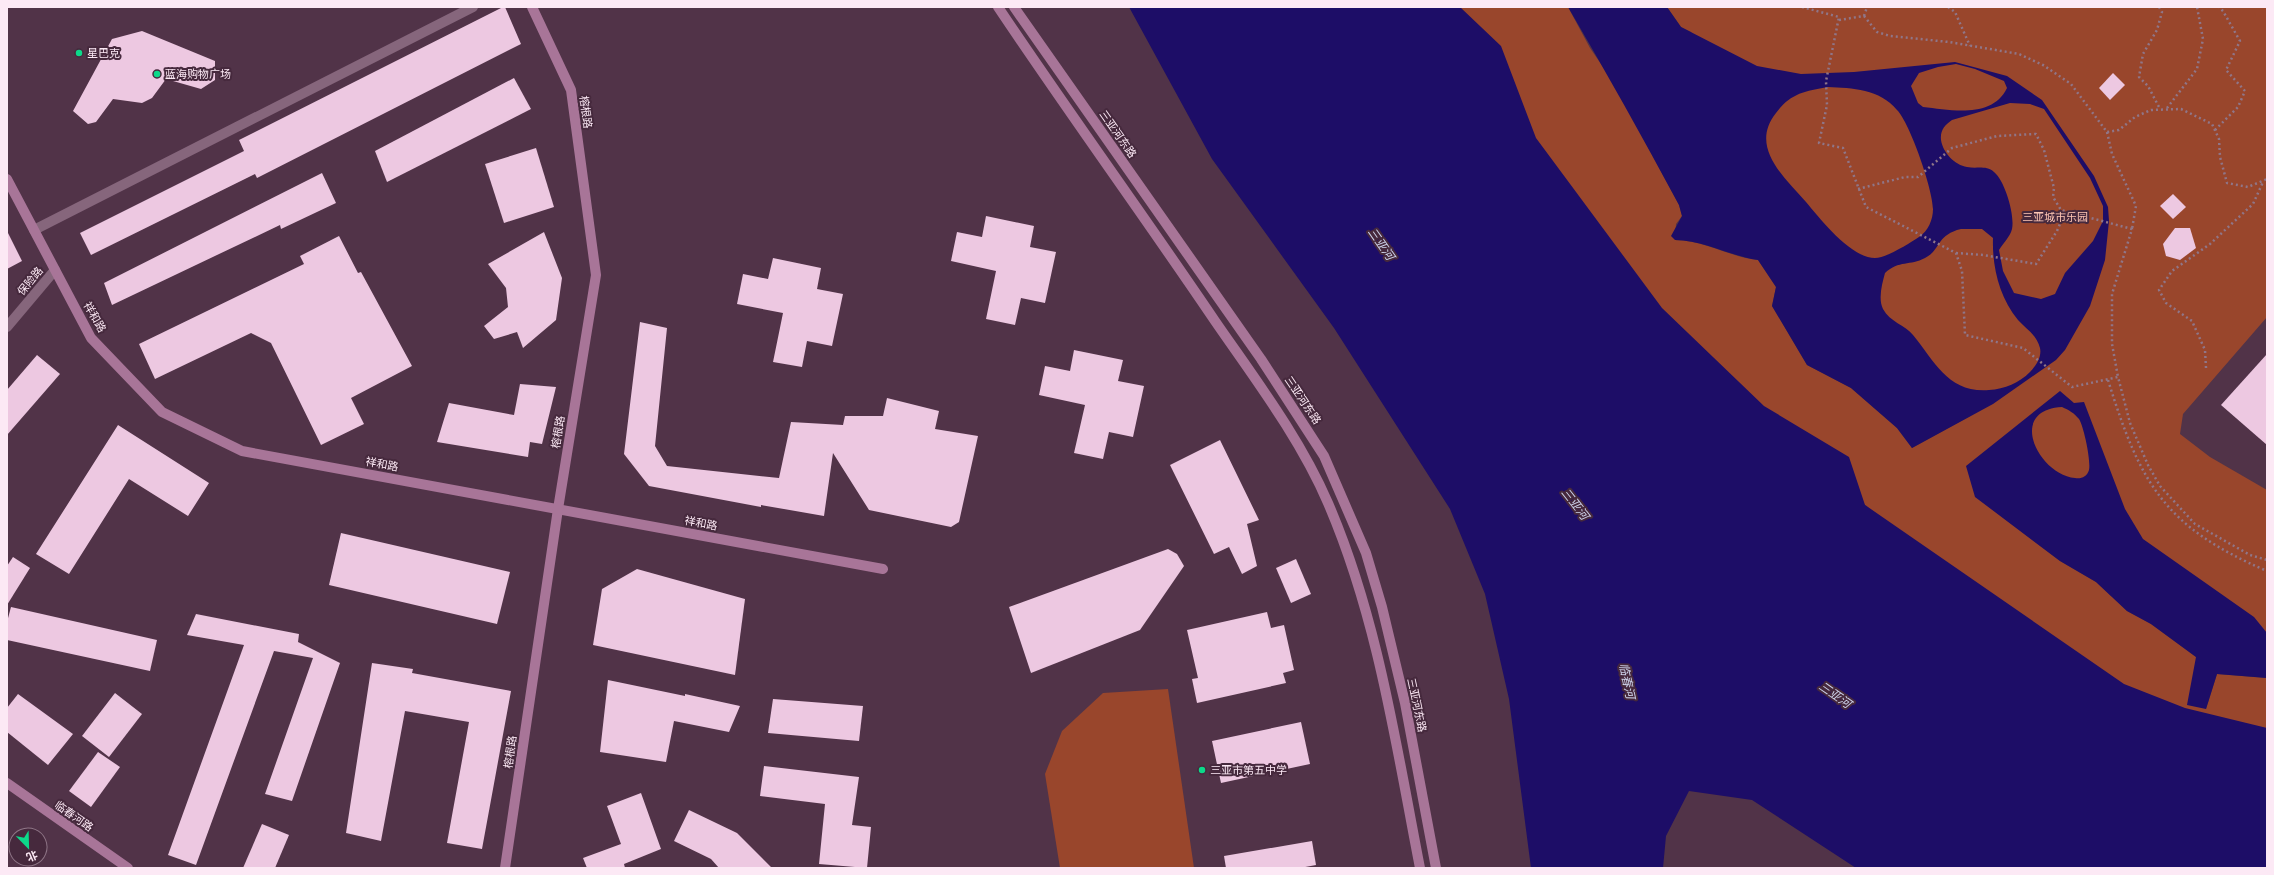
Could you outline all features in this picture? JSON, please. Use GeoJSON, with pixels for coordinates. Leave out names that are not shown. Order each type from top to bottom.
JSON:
{"type":"FeatureCollection","features":[{"type":"Feature","properties":{"kind":"street"},"geometry":{"type":"LineString","coordinates":[[34,230],[473,7]]}},
{"type":"Feature","properties":{"kind":"street","name":"榕根路"},"geometry":{"type":"LineString","coordinates":[[505,868],[558,509],[596,275],[571,90],[532,7]]}},
{"type":"Feature","properties":{"kind":"street"},"geometry":{"type":"LineString","coordinates":[[998,7],[1279,415],[1327,500],[1345,544],[1366,613],[1386,695],[1420,868]]}},
{"type":"Feature","properties":{"kind":"street","name":"三亚河东路"},"geometry":{"type":"LineString","coordinates":[[1014,7],[1261,359],[1324,456],[1366,553],[1382,607],[1405,703],[1436,868]]}},
{"type":"Feature","properties":{"kind":"street","name":"祥和路"},"geometry":{"type":"LineString","coordinates":[[7,179],[92,338],[162,412],[242,451],[883,569]]}},
{"type":"Feature","properties":{"kind":"street","name":"保险路"},"geometry":{"type":"LineString","coordinates":[[7,327],[55,270]]}},
{"type":"Feature","properties":{"kind":"street","name":"临春河路"},"geometry":{"type":"LineString","coordinates":[[7,783],[128,868]]}},
{"type":"Feature","properties":{"kind":"path"},"geometry":{"type":"LineString","coordinates":[[1802,7],[1833,14],[1839,17],[1830,57],[1825,95],[1827,105],[1819,143],[1843,148],[1866,207],[1956,253],[1984,255],[2036,264],[2057,231],[2065,212]]}},
{"type":"Feature","properties":{"kind":"path"},"geometry":{"type":"LineString","coordinates":[[1864,16],[1867,7]]}},
{"type":"Feature","properties":{"kind":"path"},"geometry":{"type":"LineString","coordinates":[[1948,7],[1955,12],[1970,46]]}},
{"type":"Feature","properties":{"kind":"path"},"geometry":{"type":"LineString","coordinates":[[2159,7],[2162,12],[2161,18],[2157,30],[2143,54],[2139,77],[2148,86],[2160,109]]}},
{"type":"Feature","properties":{"kind":"path"},"geometry":{"type":"LineString","coordinates":[[2166,108],[2197,69],[2203,39],[2197,7]]}},
{"type":"Feature","properties":{"kind":"path"},"geometry":{"type":"LineString","coordinates":[[2215,130],[2238,107],[2245,91],[2226,70],[2240,41],[2223,10],[2219,7]]}},
{"type":"Feature","properties":{"kind":"path"},"geometry":{"type":"LineString","coordinates":[[1838,20],[1864,16]]}},
{"type":"Feature","properties":{"kind":"path"},"geometry":{"type":"LineString","coordinates":[[1864,16],[1877,32],[1890,36],[1949,42],[2019,54],[2043,64],[2071,84],[2107,132],[2112,154],[2136,206],[2132,229],[2112,294],[2112,344],[2118,377],[2130,423],[2148,465],[2160,486],[2195,524],[2250,555],[2267,560]]}},
{"type":"Feature","properties":{"kind":"path"},"geometry":{"type":"LineString","coordinates":[[2107,132],[2119,130],[2135,117],[2151,110],[2166,108],[2181,109],[2212,124],[2219,139],[2220,157],[2227,183],[2248,187],[2267,180]]}},
{"type":"Feature","properties":{"kind":"path"},"geometry":{"type":"LineString","coordinates":[[1858,189],[1905,177],[1918,177],[1952,148],[1973,141],[1997,136],[2036,134],[2044,150],[2054,188],[2053,197],[2061,210],[2073,215],[2132,229]]}},
{"type":"Feature","properties":{"kind":"path"},"geometry":{"type":"LineString","coordinates":[[2206,368],[2205,350],[2192,321],[2166,303],[2159,290],[2172,271],[2210,244],[2254,204],[2263,181]]}},
{"type":"Feature","properties":{"kind":"path"},"geometry":{"type":"LineString","coordinates":[[1956,253],[1962,271],[1965,335],[2023,348],[2072,387],[2118,377]]}},
{"type":"Feature","properties":{"kind":"path"},"geometry":{"type":"LineString","coordinates":[[2108,380],[2121,422],[2134,453],[2155,492],[2167,506],[2206,540],[2233,556],[2267,571]]}},
{"type":"Feature","properties":{"kind":"green space","name":"三亚城市乐园"},"geometry":{"type":"Polygon","coordinates":[[[1442,7],[1568,7],[1590,48],[1612,80],[1679,205],[1682,216],[1676,224],[1675,240],[1696,243],[1737,256],[1758,260],[1776,287],[1772,306],[1807,365],[1851,388],[1897,428],[1912,448],[1970,416],[1889,355],[1691,32],[1681,27],[1667,7],[2267,7],[2267,317],[2183,414],[2180,434],[2210,457],[2267,490],[2267,656],[1976,497],[2060,561],[2096,582],[2127,611],[2151,624],[2196,657],[2206,709],[2217,674],[2267,678],[2267,742],[2098,692],[1747,410],[1651,313],[1442,7]]]}},
{"type":"Feature","properties":{"kind":"green space"},"geometry":{"type":"Polygon","coordinates":[[[1168,689],[1194,868],[1060,868],[1045,774],[1062,731],[1103,693],[1168,689]]]}},
{"type":"Feature","properties":{"kind":"water"},"geometry":{"type":"Polygon","coordinates":[[[1129,7],[1460,7],[1501,46],[1536,138],[1662,308],[1764,406],[1849,457],[1865,505],[2124,684],[2185,708],[2267,728],[2267,868],[1856,868],[1752,800],[1689,791],[1666,836],[1663,868],[1531,868],[1509,699],[1485,594],[1450,509],[1334,328],[1212,159],[1129,7]]]}},
{"type":"Feature","properties":{"kind":"water"},"geometry":{"type":"Polygon","coordinates":[[[1568,7],[1667,7],[1681,27],[1757,66],[1801,74],[1854,72],[1955,62],[2007,76],[2042,100],[2094,176],[2108,207],[2109,221],[2105,260],[2090,306],[2065,350],[2056,360],[1993,404],[1912,448],[1897,428],[1851,388],[1807,365],[1772,306],[1776,287],[1758,260],[1706,245],[1675,240],[1671,236],[1682,216],[1679,205],[1568,7]],[[1956,64],[1938,67],[1919,73],[1911,86],[1918,103],[1923,107],[1946,110],[1970,110],[1981,108],[2000,98],[2007,88],[2004,81],[1975,69],[1956,64]],[[1828,87],[1819,88],[1792,97],[1776,113],[1769,126],[1766,138],[1768,150],[1780,172],[1837,237],[1856,252],[1866,256],[1875,258],[1885,256],[1922,235],[1929,225],[1932,217],[1932,200],[1920,157],[1902,117],[1890,103],[1874,94],[1856,89],[1828,87]],[[2010,103],[1952,120],[1945,126],[1941,133],[1942,145],[1950,158],[1963,166],[1991,170],[1998,176],[2005,190],[2011,207],[2013,223],[2011,232],[1999,250],[2003,271],[2014,293],[2041,299],[2055,294],[2065,273],[2093,241],[2103,221],[2103,206],[2090,178],[2044,109],[2030,104],[2010,103]],[[1961,229],[1953,232],[1943,239],[1930,255],[1914,262],[1895,266],[1885,273],[1881,291],[1883,309],[1893,320],[1913,335],[1936,365],[1953,381],[1963,387],[1975,390],[1989,390],[2006,387],[2021,379],[2034,367],[2040,355],[2039,343],[2011,311],[2001,291],[1995,270],[1993,238],[1982,229],[1961,229]]]}},
{"type":"Feature","properties":{"kind":"water"},"geometry":{"type":"Polygon","coordinates":[[[2060,391],[2074,403],[2084,402],[2125,509],[2143,539],[2254,617],[2267,633],[2267,678],[2217,674],[2206,709],[2187,705],[2196,657],[2151,624],[2127,611],[2096,582],[2060,561],[1975,497],[1966,466],[2060,391]],[[2062,407],[2045,411],[2035,419],[2032,430],[2034,442],[2040,455],[2050,466],[2062,474],[2075,478],[2082,478],[2089,470],[2089,459],[2085,436],[2079,419],[2073,413],[2062,407]]]}},
{"type":"Feature","properties":{"kind":"building"},"geometry":{"type":"Polygon","coordinates":[[[505,7],[521,44],[257,178],[255,174],[91,255],[80,233],[244,151],[239,140],[505,7]]]}},
{"type":"Feature","properties":{"kind":"building"},"geometry":{"type":"Polygon","coordinates":[[[142,31],[215,61],[215,80],[201,89],[166,79],[152,98],[142,103],[113,99],[96,122],[88,124],[73,111],[112,39],[142,31]]]}},
{"type":"Feature","properties":{"kind":"building"},"geometry":{"type":"Polygon","coordinates":[[[2113,73],[2125,85],[2110,100],[2099,88],[2113,73]]]}},
{"type":"Feature","properties":{"kind":"building"},"geometry":{"type":"Polygon","coordinates":[[[514,78],[531,109],[387,182],[375,151],[514,78]]]}},
{"type":"Feature","properties":{"kind":"building"},"geometry":{"type":"Polygon","coordinates":[[[536,148],[554,207],[504,223],[485,164],[536,148]]]}},
{"type":"Feature","properties":{"kind":"building"},"geometry":{"type":"Polygon","coordinates":[[[322,173],[336,203],[281,229],[280,225],[112,305],[104,283],[322,173]]]}},
{"type":"Feature","properties":{"kind":"building"},"geometry":{"type":"Polygon","coordinates":[[[2173,194],[2186,207],[2173,219],[2160,206],[2173,194]]]}},
{"type":"Feature","properties":{"kind":"building"},"geometry":{"type":"Polygon","coordinates":[[[986,216],[1034,226],[1030,247],[1056,252],[1045,303],[1021,298],[1015,325],[986,319],[996,271],[951,261],[957,232],[982,237],[986,216]]]}},
{"type":"Feature","properties":{"kind":"building"},"geometry":{"type":"Polygon","coordinates":[[[2175,228],[2190,228],[2196,248],[2180,260],[2166,256],[2163,244],[2175,228]]]}},
{"type":"Feature","properties":{"kind":"building"},"geometry":{"type":"Polygon","coordinates":[[[7,231],[22,261],[7,269],[7,231]]]}},
{"type":"Feature","properties":{"kind":"building"},"geometry":{"type":"Polygon","coordinates":[[[544,232],[562,278],[556,320],[523,348],[517,332],[494,339],[484,326],[508,307],[506,288],[488,264],[544,232]]]}},
{"type":"Feature","properties":{"kind":"building"},"geometry":{"type":"Polygon","coordinates":[[[339,236],[358,273],[361,272],[412,366],[351,398],[364,424],[321,445],[271,343],[251,333],[155,379],[139,344],[304,264],[300,256],[339,236]]]}},
{"type":"Feature","properties":{"kind":"building"},"geometry":{"type":"Polygon","coordinates":[[[773,258],[821,268],[817,289],[843,294],[832,346],[807,341],[802,367],[773,362],[783,313],[737,304],[743,274],[768,279],[773,258]]]}},
{"type":"Feature","properties":{"kind":"building"},"geometry":{"type":"Polygon","coordinates":[[[640,322],[667,328],[655,446],[667,466],[779,478],[791,422],[843,425],[845,416],[883,416],[887,398],[939,411],[935,429],[978,436],[959,522],[951,527],[869,510],[833,453],[824,516],[761,505],[761,507],[649,486],[624,454],[640,322]]]}},
{"type":"Feature","properties":{"kind":"building"},"geometry":{"type":"Polygon","coordinates":[[[1074,350],[1123,360],[1118,381],[1144,386],[1133,437],[1109,432],[1103,459],[1074,453],[1085,405],[1039,395],[1045,366],[1070,371],[1074,350]]]}},
{"type":"Feature","properties":{"kind":"building"},"geometry":{"type":"Polygon","coordinates":[[[2267,354],[2267,445],[2221,405],[2267,354]]]}},
{"type":"Feature","properties":{"kind":"building"},"geometry":{"type":"Polygon","coordinates":[[[37,355],[60,374],[7,435],[7,390],[37,355]]]}},
{"type":"Feature","properties":{"kind":"building"},"geometry":{"type":"Polygon","coordinates":[[[520,384],[556,387],[542,444],[530,442],[528,457],[437,442],[449,403],[514,415],[520,384]]]}},
{"type":"Feature","properties":{"kind":"building"},"geometry":{"type":"Polygon","coordinates":[[[118,425],[209,483],[188,516],[129,479],[69,574],[36,554],[118,425]]]}},
{"type":"Feature","properties":{"kind":"building"},"geometry":{"type":"Polygon","coordinates":[[[1220,440],[1259,520],[1247,524],[1257,566],[1242,574],[1229,547],[1214,554],[1170,465],[1220,440]]]}},
{"type":"Feature","properties":{"kind":"building"},"geometry":{"type":"Polygon","coordinates":[[[341,533],[510,572],[497,624],[329,585],[341,533]]]}},
{"type":"Feature","properties":{"kind":"building"},"geometry":{"type":"Polygon","coordinates":[[[1168,549],[1177,554],[1184,566],[1140,630],[1031,673],[1009,607],[1168,549]]]}},
{"type":"Feature","properties":{"kind":"building"},"geometry":{"type":"Polygon","coordinates":[[[13,557],[30,568],[7,605],[7,566],[13,557]]]}},
{"type":"Feature","properties":{"kind":"building"},"geometry":{"type":"Polygon","coordinates":[[[1296,559],[1311,594],[1291,603],[1276,568],[1296,559]]]}},
{"type":"Feature","properties":{"kind":"building"},"geometry":{"type":"Polygon","coordinates":[[[637,569],[745,599],[735,675],[593,645],[602,589],[637,569]]]}},
{"type":"Feature","properties":{"kind":"building"},"geometry":{"type":"Polygon","coordinates":[[[11,607],[157,640],[150,671],[7,640],[7,622],[11,607]]]}},
{"type":"Feature","properties":{"kind":"building"},"geometry":{"type":"Polygon","coordinates":[[[1267,612],[1271,628],[1284,625],[1294,670],[1283,673],[1286,683],[1197,703],[1192,679],[1198,678],[1187,630],[1267,612]]]}},
{"type":"Feature","properties":{"kind":"building"},"geometry":{"type":"Polygon","coordinates":[[[196,614],[299,634],[298,642],[340,663],[292,801],[265,794],[313,658],[274,651],[196,865],[168,855],[244,645],[187,635],[196,614]]]}},
{"type":"Feature","properties":{"kind":"building"},"geometry":{"type":"Polygon","coordinates":[[[372,663],[413,669],[412,673],[511,691],[482,849],[447,843],[469,722],[405,711],[381,841],[346,833],[372,663]]]}},
{"type":"Feature","properties":{"kind":"building"},"geometry":{"type":"Polygon","coordinates":[[[608,680],[740,706],[729,732],[674,721],[666,762],[600,752],[608,680]]]}},
{"type":"Feature","properties":{"kind":"building"},"geometry":{"type":"Polygon","coordinates":[[[115,693],[142,714],[109,757],[82,736],[115,693]]]}},
{"type":"Feature","properties":{"kind":"building"},"geometry":{"type":"Polygon","coordinates":[[[18,694],[73,734],[48,765],[7,732],[7,708],[18,694]]]}},
{"type":"Feature","properties":{"kind":"building"},"geometry":{"type":"Polygon","coordinates":[[[773,699],[863,706],[859,741],[768,733],[773,699]]]}},
{"type":"Feature","properties":{"kind":"building"},"geometry":{"type":"Polygon","coordinates":[[[1301,722],[1310,764],[1221,783],[1212,741],[1301,722]]]}},
{"type":"Feature","properties":{"kind":"building"},"geometry":{"type":"Polygon","coordinates":[[[98,752],[120,767],[91,807],[69,791],[98,752]]]}},
{"type":"Feature","properties":{"kind":"building"},"geometry":{"type":"Polygon","coordinates":[[[764,766],[859,777],[852,825],[871,827],[867,868],[819,864],[825,804],[760,796],[764,766]]]}},
{"type":"Feature","properties":{"kind":"building"},"geometry":{"type":"Polygon","coordinates":[[[641,793],[661,849],[624,864],[625,868],[587,868],[583,858],[621,844],[607,806],[641,793]]]}},
{"type":"Feature","properties":{"kind":"building"},"geometry":{"type":"Polygon","coordinates":[[[689,810],[737,833],[772,868],[719,868],[711,859],[674,841],[689,810]]]}},
{"type":"Feature","properties":{"kind":"building"},"geometry":{"type":"Polygon","coordinates":[[[262,824],[289,835],[275,868],[243,868],[262,824]]]}},
{"type":"Feature","properties":{"kind":"building"},"geometry":{"type":"Polygon","coordinates":[[[1312,841],[1316,865],[1300,868],[1226,868],[1224,856],[1312,841]]]}},
{"type":"Feature","properties":{"kind":"place","name":"星巴克"},"geometry":{"type":"Point","coordinates":[79,53]}},
{"type":"Feature","properties":{"kind":"place","name":"蓝海购物广场"},"geometry":{"type":"Point","coordinates":[157,74]}},
{"type":"Feature","properties":{"kind":"place","name":"三亚市第五中学"},"geometry":{"type":"Point","coordinates":[1202,770]}},
{"type":"Feature","properties":{"kind":"water label","name":"三亚河"},"geometry":{"type":"Point","coordinates":[1381,244]}},
{"type":"Feature","properties":{"kind":"water label","name":"三亚河"},"geometry":{"type":"Point","coordinates":[1575,504]}},
{"type":"Feature","properties":{"kind":"water label","name":"临春河"},"geometry":{"type":"Point","coordinates":[1627,681]}},
{"type":"Feature","properties":{"kind":"water label","name":"三亚河"},"geometry":{"type":"Point","coordinates":[1835,695]}}]}
